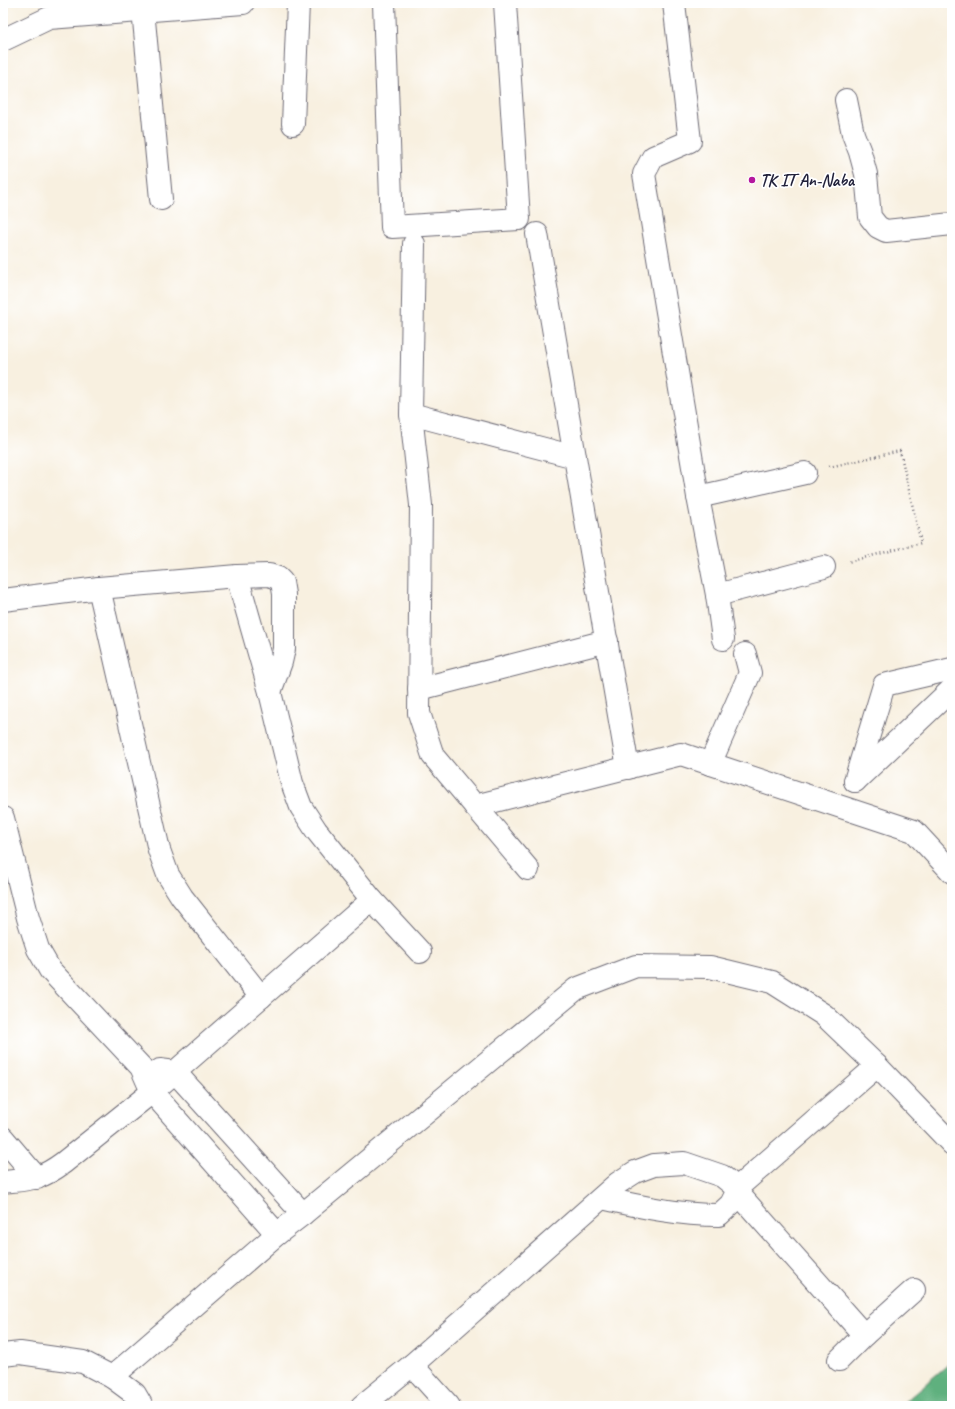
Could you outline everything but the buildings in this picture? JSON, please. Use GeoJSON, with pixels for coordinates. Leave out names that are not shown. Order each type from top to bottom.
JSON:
{"type":"FeatureCollection","features":[{"type":"Feature","properties":{"kind":"street"},"geometry":{"type":"LineString","coordinates":[[3,40],[49,18],[243,3]]}},
{"type":"Feature","properties":{"kind":"street"},"geometry":{"type":"LineString","coordinates":[[293,124],[298,3]]}},
{"type":"Feature","properties":{"kind":"street"},"geometry":{"type":"LineString","coordinates":[[384,3],[392,227],[519,219],[505,3]]}},
{"type":"Feature","properties":{"kind":"street"},"geometry":{"type":"LineString","coordinates":[[674,3],[690,141],[653,156],[644,174],[698,497],[724,639]]}},
{"type":"Feature","properties":{"kind":"street"},"geometry":{"type":"LineString","coordinates":[[143,10],[161,199]]}},
{"type":"Feature","properties":{"kind":"street"},"geometry":{"type":"LineString","coordinates":[[846,100],[853,134],[866,174],[870,217],[878,227],[886,231],[952,224]]}},
{"type":"Feature","properties":{"kind":"street"},"geometry":{"type":"LineString","coordinates":[[537,234],[628,768]]}},
{"type":"Feature","properties":{"kind":"street"},"geometry":{"type":"LineString","coordinates":[[414,244],[411,414],[421,505],[419,713],[433,756],[528,869]]}},
{"type":"Feature","properties":{"kind":"street"},"geometry":{"type":"LineString","coordinates":[[411,414],[575,457]]}},
{"type":"Feature","properties":{"kind":"street"},"geometry":{"type":"LineString","coordinates":[[698,497],[805,473]]}},
{"type":"Feature","properties":{"kind":"street"},"geometry":{"type":"LineString","coordinates":[[717,595],[824,567]]}},
{"type":"Feature","properties":{"kind":"street"},"geometry":{"type":"LineString","coordinates":[[3,600],[99,588],[237,576],[269,575],[278,578],[282,582],[284,594],[284,649],[270,692]]}},
{"type":"Feature","properties":{"kind":"street"},"geometry":{"type":"LineString","coordinates":[[237,576],[270,692],[292,782],[301,808],[316,830],[372,900],[420,952]]}},
{"type":"Feature","properties":{"kind":"street"},"geometry":{"type":"LineString","coordinates":[[99,588],[159,850],[168,875],[182,897],[261,997]]}},
{"type":"Feature","properties":{"kind":"street"},"geometry":{"type":"LineString","coordinates":[[419,688],[607,642]]}},
{"type":"Feature","properties":{"kind":"street"},"geometry":{"type":"LineString","coordinates":[[710,764],[750,673],[745,654]]}},
{"type":"Feature","properties":{"kind":"street"},"geometry":{"type":"LineString","coordinates":[[855,782],[884,685],[952,669]]}},
{"type":"Feature","properties":{"kind":"street"},"geometry":{"type":"LineString","coordinates":[[831,804],[952,689]]}},
{"type":"Feature","properties":{"kind":"street"},"geometry":{"type":"LineString","coordinates":[[475,806],[681,754],[914,831],[952,872]]}},
{"type":"Feature","properties":{"kind":"street"},"geometry":{"type":"LineString","coordinates":[[3,818],[28,918],[38,949],[50,970],[141,1067],[152,1092],[277,1234]]}},
{"type":"Feature","properties":{"kind":"street"},"geometry":{"type":"LineString","coordinates":[[3,1182],[37,1178],[49,1173],[152,1092],[372,900]]}},
{"type":"Feature","properties":{"kind":"street"},"geometry":{"type":"LineString","coordinates":[[112,1377],[277,1234],[576,989],[636,966],[710,967],[772,982],[824,1015],[877,1066],[952,1144]]}},
{"type":"Feature","properties":{"kind":"street"},"geometry":{"type":"LineString","coordinates":[[602,1198],[661,1210],[696,1215],[719,1216],[731,1204],[737,1190],[877,1066]]}},
{"type":"Feature","properties":{"kind":"street"},"geometry":{"type":"LineString","coordinates":[[141,1067],[175,1072],[303,1214]]}},
{"type":"Feature","properties":{"kind":"street"},"geometry":{"type":"LineString","coordinates":[[3,1138],[37,1178]]}},
{"type":"Feature","properties":{"kind":"street"},"geometry":{"type":"LineString","coordinates":[[362,1406],[412,1365],[618,1183],[635,1172],[654,1165],[684,1163],[722,1176],[737,1190],[864,1335]]}},
{"type":"Feature","properties":{"kind":"street"},"geometry":{"type":"LineString","coordinates":[[839,1360],[864,1335],[914,1290]]}},
{"type":"Feature","properties":{"kind":"street"},"geometry":{"type":"LineString","coordinates":[[3,1355],[20,1353],[83,1362],[112,1377],[135,1394],[142,1406]]}},
{"type":"Feature","properties":{"kind":"street"},"geometry":{"type":"LineString","coordinates":[[412,1365],[449,1406]]}},
{"type":"Feature","properties":{"kind":"path"},"geometry":{"type":"LineString","coordinates":[[805,473],[900,451],[921,543],[824,567]]}},
{"type":"Feature","properties":{"kind":"green space"},"geometry":{"type":"Polygon","coordinates":[[[952,1361],[952,1406],[900,1406],[952,1361]]]}},
{"type":"Feature","properties":{"kind":"place","name":"TK IT An-Naba"},"geometry":{"type":"Point","coordinates":[752,180]}}]}
